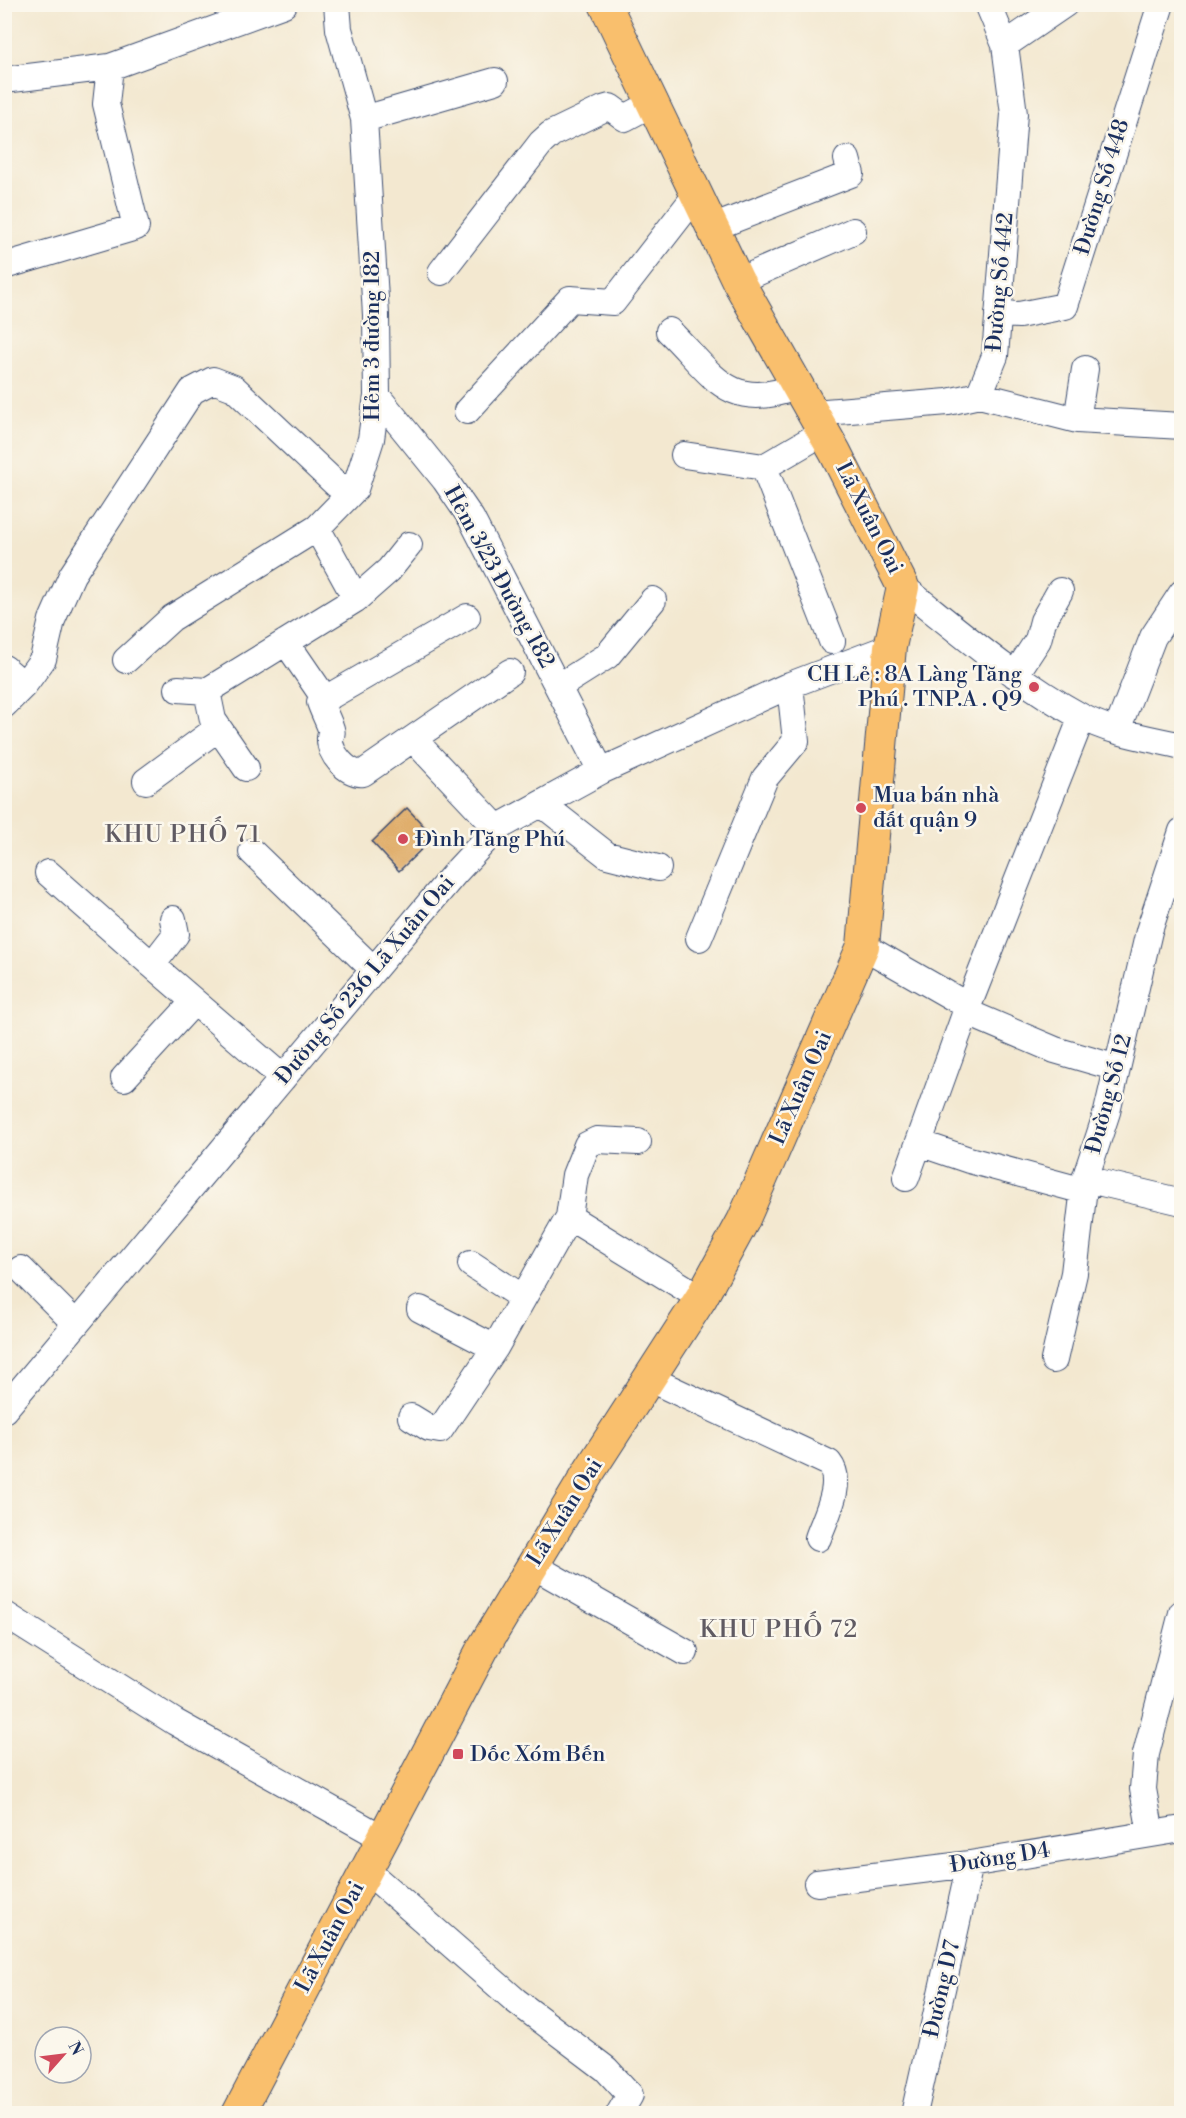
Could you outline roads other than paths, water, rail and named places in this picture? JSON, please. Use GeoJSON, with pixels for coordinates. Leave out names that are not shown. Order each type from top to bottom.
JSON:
{"type":"FeatureCollection","features":[{"type":"Feature","properties":{"kind":"main road","name":"Lã Xuân Oai"},"geometry":{"type":"LineString","coordinates":[[238,2114],[381,1838],[483,1648],[532,1565],[701,1298],[742,1221],[863,946],[890,647],[903,587],[818,423],[738,281],[696,195],[655,102],[605,4]]}},
{"type":"Feature","properties":{"kind":"street"},"geometry":{"type":"LineString","coordinates":[[4,80],[110,67],[284,4]]}},
{"type":"Feature","properties":{"kind":"street","name":"Hẻm 3 đường 182"},"geometry":{"type":"LineString","coordinates":[[337,4],[339,29],[364,119],[376,315],[377,396],[371,439],[355,489]]}},
{"type":"Feature","properties":{"kind":"street","name":"Đường Số 442"},"geometry":{"type":"LineString","coordinates":[[979,395],[995,356],[1014,114],[1005,45],[988,4]]}},
{"type":"Feature","properties":{"kind":"street"},"geometry":{"type":"LineString","coordinates":[[1005,45],[1065,4]]}},
{"type":"Feature","properties":{"kind":"street","name":"Đường Số 448"},"geometry":{"type":"LineString","coordinates":[[998,314],[1019,315],[1065,306],[1161,4]]}},
{"type":"Feature","properties":{"kind":"street"},"geometry":{"type":"LineString","coordinates":[[4,266],[136,227],[106,104],[110,67]]}},
{"type":"Feature","properties":{"kind":"street"},"geometry":{"type":"LineString","coordinates":[[364,119],[495,81]]}},
{"type":"Feature","properties":{"kind":"street"},"geometry":{"type":"LineString","coordinates":[[441,272],[541,143],[551,134],[603,109],[610,108],[625,118],[655,102]]}},
{"type":"Feature","properties":{"kind":"street"},"geometry":{"type":"LineString","coordinates":[[712,228],[851,174],[848,159]]}},
{"type":"Feature","properties":{"kind":"street"},"geometry":{"type":"LineString","coordinates":[[467,411],[570,299],[613,302],[696,195]]}},
{"type":"Feature","properties":{"kind":"street"},"geometry":{"type":"LineString","coordinates":[[738,281],[853,231]]}},
{"type":"Feature","properties":{"kind":"street"},"geometry":{"type":"LineString","coordinates":[[669,331],[729,390],[751,397],[771,396],[796,387]]}},
{"type":"Feature","properties":{"kind":"street"},"geometry":{"type":"LineString","coordinates":[[1077,420],[1085,369]]}},
{"type":"Feature","properties":{"kind":"street"},"geometry":{"type":"LineString","coordinates":[[4,705],[24,685],[43,659],[52,620],[72,575],[192,391],[213,380],[234,388],[337,485],[355,489]]}},
{"type":"Feature","properties":{"kind":"street"},"geometry":{"type":"LineString","coordinates":[[684,455],[764,467],[818,423],[979,395],[1077,420],[1182,426]]}},
{"type":"Feature","properties":{"kind":"street","name":"Hẻm 3/23 Đường 182"},"geometry":{"type":"LineString","coordinates":[[377,396],[446,480],[471,518],[601,771]]}},
{"type":"Feature","properties":{"kind":"street"},"geometry":{"type":"LineString","coordinates":[[764,467],[832,641]]}},
{"type":"Feature","properties":{"kind":"street"},"geometry":{"type":"LineString","coordinates":[[126,660],[172,618],[317,528],[355,489]]}},
{"type":"Feature","properties":{"kind":"street"},"geometry":{"type":"LineString","coordinates":[[317,528],[356,599]]}},
{"type":"Feature","properties":{"kind":"street"},"geometry":{"type":"LineString","coordinates":[[178,689],[207,691],[356,599],[389,570],[409,545]]}},
{"type":"Feature","properties":{"kind":"street"},"geometry":{"type":"LineString","coordinates":[[903,587],[1015,675],[1082,717],[1117,730],[1182,746]]}},
{"type":"Feature","properties":{"kind":"street"},"geometry":{"type":"LineString","coordinates":[[1015,675],[1038,640],[1043,621],[1060,591]]}},
{"type":"Feature","properties":{"kind":"street"},"geometry":{"type":"LineString","coordinates":[[1117,730],[1153,638],[1182,593]]}},
{"type":"Feature","properties":{"kind":"street"},"geometry":{"type":"LineString","coordinates":[[558,687],[607,656],[653,600]]}},
{"type":"Feature","properties":{"kind":"street"},"geometry":{"type":"LineString","coordinates":[[467,617],[320,702],[332,732],[330,739],[335,754],[349,770],[356,774],[363,773],[510,672]]}},
{"type":"Feature","properties":{"kind":"street"},"geometry":{"type":"LineString","coordinates":[[286,642],[325,699]]}},
{"type":"Feature","properties":{"kind":"street","name":"Đường Số 236 Lã Xuân Oai"},"geometry":{"type":"LineString","coordinates":[[4,1410],[373,969],[497,828],[601,771],[789,685],[890,647]]}},
{"type":"Feature","properties":{"kind":"street"},"geometry":{"type":"LineString","coordinates":[[4,668],[24,685]]}},
{"type":"Feature","properties":{"kind":"street"},"geometry":{"type":"LineString","coordinates":[[699,938],[765,778],[796,741],[789,685]]}},
{"type":"Feature","properties":{"kind":"street"},"geometry":{"type":"LineString","coordinates":[[207,691],[213,720],[246,768]]}},
{"type":"Feature","properties":{"kind":"street"},"geometry":{"type":"LineString","coordinates":[[906,1178],[967,1009],[1082,717]]}},
{"type":"Feature","properties":{"kind":"street"},"geometry":{"type":"LineString","coordinates":[[146,781],[218,728]]}},
{"type":"Feature","properties":{"kind":"street"},"geometry":{"type":"LineString","coordinates":[[414,740],[497,828]]}},
{"type":"Feature","properties":{"kind":"street"},"geometry":{"type":"LineString","coordinates":[[542,804],[607,855],[658,868]]}},
{"type":"Feature","properties":{"kind":"street","name":"Đường Số 12"},"geometry":{"type":"LineString","coordinates":[[1054,1360],[1074,1273],[1084,1185],[1107,1112],[1149,931],[1182,831]]}},
{"type":"Feature","properties":{"kind":"street"},"geometry":{"type":"LineString","coordinates":[[252,852],[373,969]]}},
{"type":"Feature","properties":{"kind":"street"},"geometry":{"type":"LineString","coordinates":[[48,873],[193,1003],[283,1078]]}},
{"type":"Feature","properties":{"kind":"street"},"geometry":{"type":"LineString","coordinates":[[152,965],[176,934],[173,919]]}},
{"type":"Feature","properties":{"kind":"street"},"geometry":{"type":"LineString","coordinates":[[863,946],[967,1009],[1055,1050],[1117,1068]]}},
{"type":"Feature","properties":{"kind":"street"},"geometry":{"type":"LineString","coordinates":[[124,1077],[193,1003]]}},
{"type":"Feature","properties":{"kind":"street"},"geometry":{"type":"LineString","coordinates":[[411,1417],[435,1430],[442,1429],[495,1348],[569,1217],[575,1175],[587,1145],[597,1140],[638,1142]]}},
{"type":"Feature","properties":{"kind":"street"},"geometry":{"type":"LineString","coordinates":[[919,1143],[969,1160],[1084,1185],[1182,1202]]}},
{"type":"Feature","properties":{"kind":"street"},"geometry":{"type":"LineString","coordinates":[[569,1217],[701,1298]]}},
{"type":"Feature","properties":{"kind":"street"},"geometry":{"type":"LineString","coordinates":[[471,1264],[523,1298]]}},
{"type":"Feature","properties":{"kind":"street"},"geometry":{"type":"LineString","coordinates":[[21,1269],[76,1324]]}},
{"type":"Feature","properties":{"kind":"street"},"geometry":{"type":"LineString","coordinates":[[420,1309],[495,1348]]}},
{"type":"Feature","properties":{"kind":"street"},"geometry":{"type":"LineString","coordinates":[[650,1379],[829,1463],[835,1472],[834,1490],[818,1538]]}},
{"type":"Feature","properties":{"kind":"street"},"geometry":{"type":"LineString","coordinates":[[532,1565],[685,1652]]}},
{"type":"Feature","properties":{"kind":"street"},"geometry":{"type":"LineString","coordinates":[[1151,1834],[1143,1789],[1146,1754],[1182,1613]]}},
{"type":"Feature","properties":{"kind":"street"},"geometry":{"type":"LineString","coordinates":[[4,1614],[176,1722],[381,1838]]}},
{"type":"Feature","properties":{"kind":"street","name":"Đường D4"},"geometry":{"type":"LineString","coordinates":[[818,1883],[970,1864],[1182,1829]]}},
{"type":"Feature","properties":{"kind":"street","name":"Đường D7"},"geometry":{"type":"LineString","coordinates":[[914,2114],[970,1864]]}},
{"type":"Feature","properties":{"kind":"street"},"geometry":{"type":"LineString","coordinates":[[365,1869],[516,2001],[606,2069],[630,2095],[619,2114]]}},
{"type":"Feature","properties":{"kind":"place","name":"CH Lẻ : 8A Làng Tăng Phú . TNP.A . Q9"},"geometry":{"type":"Point","coordinates":[1034,687]}},
{"type":"Feature","properties":{"kind":"place","name":"Mua bán nhà đất quận 9"},"geometry":{"type":"Point","coordinates":[861,808]}},
{"type":"Feature","properties":{"kind":"place","name":"Đình Tăng Phú"},"geometry":{"type":"Point","coordinates":[403,839]}},
{"type":"Feature","properties":{"kind":"place","name":"Dốc Xóm Bến"},"geometry":{"type":"Point","coordinates":[458,1754]}},
{"type":"Feature","properties":{"kind":"district","name":"KHU PHỐ 71"},"geometry":{"type":"Point","coordinates":[183,835]}},
{"type":"Feature","properties":{"kind":"district","name":"KHU PHỐ 72"},"geometry":{"type":"Point","coordinates":[779,1630]}}]}
